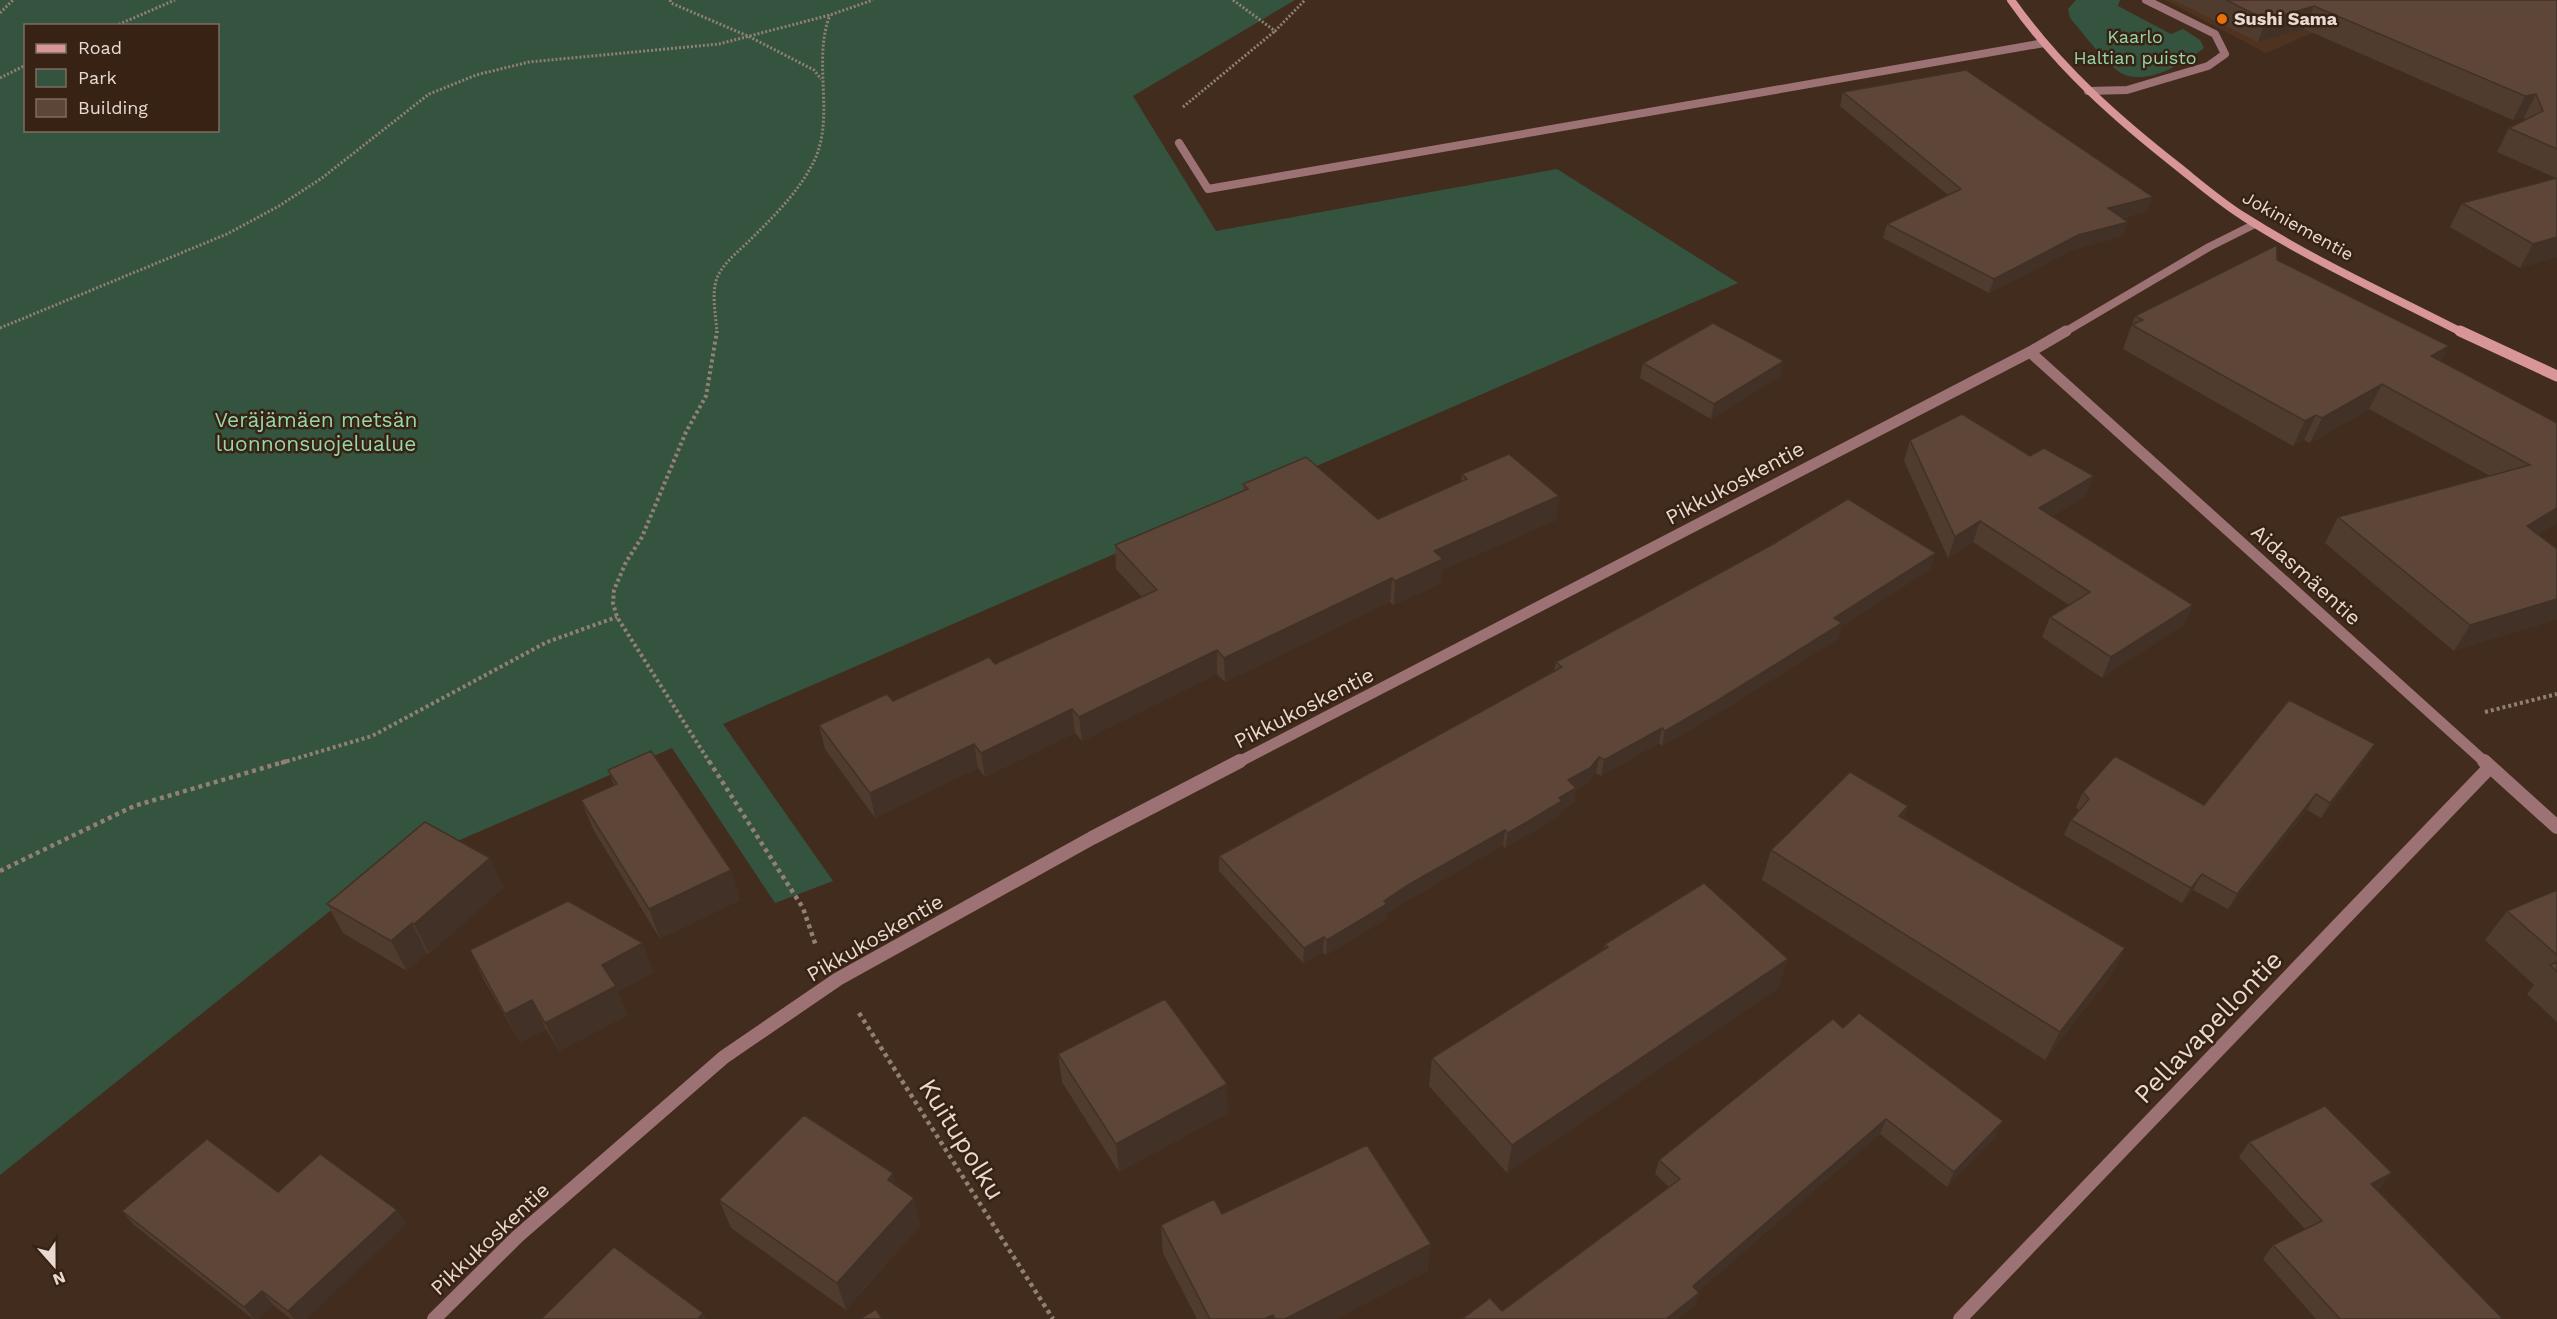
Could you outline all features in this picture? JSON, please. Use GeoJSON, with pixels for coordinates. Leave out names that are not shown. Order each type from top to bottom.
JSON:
{"type":"FeatureCollection","features":[{"type":"Feature","properties":{"kind":"street","name":"Jokiniementie"},"geometry":{"type":"LineString","coordinates":[[2011,0],[2044,43],[2088,92],[2147,144],[2255,224],[2513,358],[2557,376]]}},
{"type":"Feature","properties":{"kind":"street"},"geometry":{"type":"LineString","coordinates":[[2088,92],[2127,90],[2208,66],[2225,54],[2215,34],[2146,0]]}},
{"type":"Feature","properties":{"kind":"street"},"geometry":{"type":"LineString","coordinates":[[1179,143],[1208,189],[2044,43]]}},
{"type":"Feature","properties":{"kind":"street","name":"Pikkukoskentie"},"geometry":{"type":"LineString","coordinates":[[434,1319],[518,1236],[724,1057],[838,979],[1092,838],[2030,352],[2209,247],[2255,224]]}},
{"type":"Feature","properties":{"kind":"street","name":"Aidasmäentie"},"geometry":{"type":"LineString","coordinates":[[2030,352],[2557,827]]}},
{"type":"Feature","properties":{"kind":"street","name":"Pellavapellontie"},"geometry":{"type":"LineString","coordinates":[[1960,1319],[2490,767]]}},
{"type":"Feature","properties":{"kind":"path"},"geometry":{"type":"LineString","coordinates":[[0,13],[13,0]]}},
{"type":"Feature","properties":{"kind":"path"},"geometry":{"type":"LineString","coordinates":[[120,24],[175,0]]}},
{"type":"Feature","properties":{"kind":"path"},"geometry":{"type":"LineString","coordinates":[[670,0],[671,3],[750,38],[814,70],[821,80]]}},
{"type":"Feature","properties":{"kind":"path"},"geometry":{"type":"LineString","coordinates":[[0,328],[227,234],[279,206],[322,178],[429,94],[453,84],[501,67],[529,62],[684,48],[750,38],[873,0]]}},
{"type":"Feature","properties":{"kind":"path"},"geometry":{"type":"LineString","coordinates":[[1233,0],[1275,31]]}},
{"type":"Feature","properties":{"kind":"path"},"geometry":{"type":"LineString","coordinates":[[1179,143],[1169,119],[1275,31],[1305,0]]}},
{"type":"Feature","properties":{"kind":"path"},"geometry":{"type":"LineString","coordinates":[[0,871],[134,806],[372,736],[547,642],[616,617],[613,603],[614,590],[626,562],[642,537],[686,432],[706,396],[717,340],[715,291],[717,278],[725,265],[782,208],[806,176],[816,156],[823,129],[821,80],[823,33],[830,15]]}},
{"type":"Feature","properties":{"kind":"path"},"geometry":{"type":"LineString","coordinates":[[0,78],[24,66]]}},
{"type":"Feature","properties":{"kind":"path","name":"Kuitupolku"},"geometry":{"type":"LineString","coordinates":[[616,617],[803,909],[817,950],[838,979],[1053,1319]]}},
{"type":"Feature","properties":{"kind":"path"},"geometry":{"type":"LineString","coordinates":[[2440,722],[2557,694]]}},
{"type":"Feature","properties":{"kind":"shaded area"},"geometry":{"type":"Polygon","coordinates":[[[2165,0],[2388,0],[2266,53],[2165,0]]]}},
{"type":"Feature","properties":{"kind":"green space","name":"Veräjämäen metsän luonnonsuojelualue"},"geometry":{"type":"Polygon","coordinates":[[[0,0],[1295,0],[1133,96],[1216,231],[1557,169],[1738,283],[723,724],[833,881],[775,903],[672,748],[370,879],[0,1175],[0,0]]]}},
{"type":"Feature","properties":{"kind":"green space","name":"Kaarlo Haltian puisto"},"geometry":{"type":"Polygon","coordinates":[[[2076,0],[2120,0],[2118,6],[2171,34],[2183,29],[2200,40],[2204,48],[2163,72],[2151,76],[2128,76],[2118,71],[2106,60],[2070,18],[2068,9],[2076,0]]]}},
{"type":"Feature","properties":{"kind":"building"},"geometry":{"type":"Polygon","coordinates":[[[2226,0],[2557,0],[2557,149],[2509,128],[2543,111],[2536,94],[2525,96],[2314,6],[2266,20],[2226,0]]]}},
{"type":"Feature","properties":{"kind":"building"},"geometry":{"type":"Polygon","coordinates":[[[1966,70],[2153,197],[2108,208],[2128,222],[2078,235],[1994,279],[1887,224],[1961,189],[1843,92],[1966,70]]]}},
{"type":"Feature","properties":{"kind":"building"},"geometry":{"type":"Polygon","coordinates":[[[2557,178],[2557,237],[2533,244],[2462,203],[2557,178]]]}},
{"type":"Feature","properties":{"kind":"building"},"geometry":{"type":"Polygon","coordinates":[[[2277,245],[2277,260],[2449,346],[2431,356],[2557,423],[2557,508],[2527,526],[2557,549],[2557,599],[2470,625],[2338,517],[2530,465],[2382,384],[2322,418],[2316,415],[2305,421],[2132,325],[2143,320],[2135,316],[2277,245]]]}},
{"type":"Feature","properties":{"kind":"building"},"geometry":{"type":"Polygon","coordinates":[[[1713,323],[1784,361],[1714,404],[1643,363],[1713,323]]]}},
{"type":"Feature","properties":{"kind":"building"},"geometry":{"type":"Polygon","coordinates":[[[1962,414],[2030,456],[2044,448],[2094,476],[2039,508],[2193,605],[2111,657],[2050,617],[2090,592],[1980,521],[1955,537],[1910,440],[1962,414]]]}},
{"type":"Feature","properties":{"kind":"building"},"geometry":{"type":"Polygon","coordinates":[[[1509,454],[1559,496],[1434,551],[1443,559],[1395,581],[1392,578],[1224,658],[1217,650],[1079,717],[1072,709],[981,753],[974,744],[870,793],[819,725],[887,694],[893,701],[989,657],[995,664],[1157,590],[1115,545],[1248,489],[1243,484],[1306,457],[1378,519],[1467,479],[1462,474],[1509,454]]]}},
{"type":"Feature","properties":{"kind":"building"},"geometry":{"type":"Polygon","coordinates":[[[1848,499],[1936,553],[1834,618],[1842,623],[1715,702],[1665,731],[1662,728],[1604,760],[1599,757],[1590,768],[1568,780],[1576,788],[1559,798],[1562,801],[1508,833],[1505,830],[1408,885],[1384,901],[1387,904],[1327,940],[1324,937],[1304,948],[1219,856],[1562,667],[1556,662],[1775,543],[1848,499]]]}},
{"type":"Feature","properties":{"kind":"building"},"geometry":{"type":"Polygon","coordinates":[[[2289,700],[2375,744],[2330,803],[2316,794],[2237,894],[2202,874],[2191,888],[2071,820],[2089,799],[2083,792],[2115,756],[2204,805],[2289,700]]]}},
{"type":"Feature","properties":{"kind":"building"},"geometry":{"type":"Polygon","coordinates":[[[651,751],[731,870],[649,909],[581,800],[617,784],[608,770],[651,751]]]}},
{"type":"Feature","properties":{"kind":"building"},"geometry":{"type":"Polygon","coordinates":[[[1850,772],[1908,806],[1899,816],[2125,948],[2060,1032],[1771,850],[1850,772]]]}},
{"type":"Feature","properties":{"kind":"building"},"geometry":{"type":"Polygon","coordinates":[[[425,822],[490,858],[391,941],[327,904],[425,822]]]}},
{"type":"Feature","properties":{"kind":"building"},"geometry":{"type":"Polygon","coordinates":[[[1704,883],[1788,959],[1512,1145],[1432,1058],[1608,947],[1605,944],[1704,883]]]}},
{"type":"Feature","properties":{"kind":"building"},"geometry":{"type":"Polygon","coordinates":[[[2557,890],[2557,955],[2507,911],[2557,890]]]}},
{"type":"Feature","properties":{"kind":"building"},"geometry":{"type":"Polygon","coordinates":[[[568,901],[643,943],[602,965],[616,986],[545,1023],[532,1000],[505,1014],[470,950],[568,901]]]}},
{"type":"Feature","properties":{"kind":"building"},"geometry":{"type":"Polygon","coordinates":[[[2557,962],[2557,972],[2550,965],[2557,962]]]}},
{"type":"Feature","properties":{"kind":"building"},"geometry":{"type":"Polygon","coordinates":[[[1165,999],[1227,1084],[1116,1144],[1058,1054],[1165,999]]]}},
{"type":"Feature","properties":{"kind":"building"},"geometry":{"type":"Polygon","coordinates":[[[1859,1013],[2003,1121],[1954,1172],[1886,1119],[1693,1286],[1699,1293],[1666,1319],[1462,1319],[1490,1298],[1502,1311],[1680,1179],[1659,1160],[1833,1019],[1843,1028],[1859,1013]]]}},
{"type":"Feature","properties":{"kind":"building"},"geometry":{"type":"Polygon","coordinates":[[[2325,1106],[2392,1173],[2371,1184],[2503,1319],[2340,1319],[2273,1245],[2322,1221],[2249,1142],[2325,1106]]]}},
{"type":"Feature","properties":{"kind":"building"},"geometry":{"type":"Polygon","coordinates":[[[804,1115],[893,1173],[888,1180],[914,1198],[837,1283],[719,1200],[804,1115]]]}},
{"type":"Feature","properties":{"kind":"building"},"geometry":{"type":"Polygon","coordinates":[[[207,1139],[278,1192],[320,1154],[397,1210],[288,1311],[262,1291],[244,1307],[122,1211],[207,1139]]]}},
{"type":"Feature","properties":{"kind":"building"},"geometry":{"type":"Polygon","coordinates":[[[1367,1145],[1431,1244],[1285,1319],[1275,1319],[1273,1315],[1264,1319],[1210,1319],[1161,1225],[1214,1199],[1222,1214],[1367,1145]]]}},
{"type":"Feature","properties":{"kind":"building"},"geometry":{"type":"Polygon","coordinates":[[[614,1247],[703,1313],[698,1319],[541,1319],[614,1247]]]}},
{"type":"Feature","properties":{"kind":"building"},"geometry":{"type":"Polygon","coordinates":[[[876,1309],[882,1319],[860,1319],[876,1309]]]}},
{"type":"Feature","properties":{"kind":"place","name":"Sushi Sama"},"geometry":{"type":"Point","coordinates":[2222,19]}}]}
